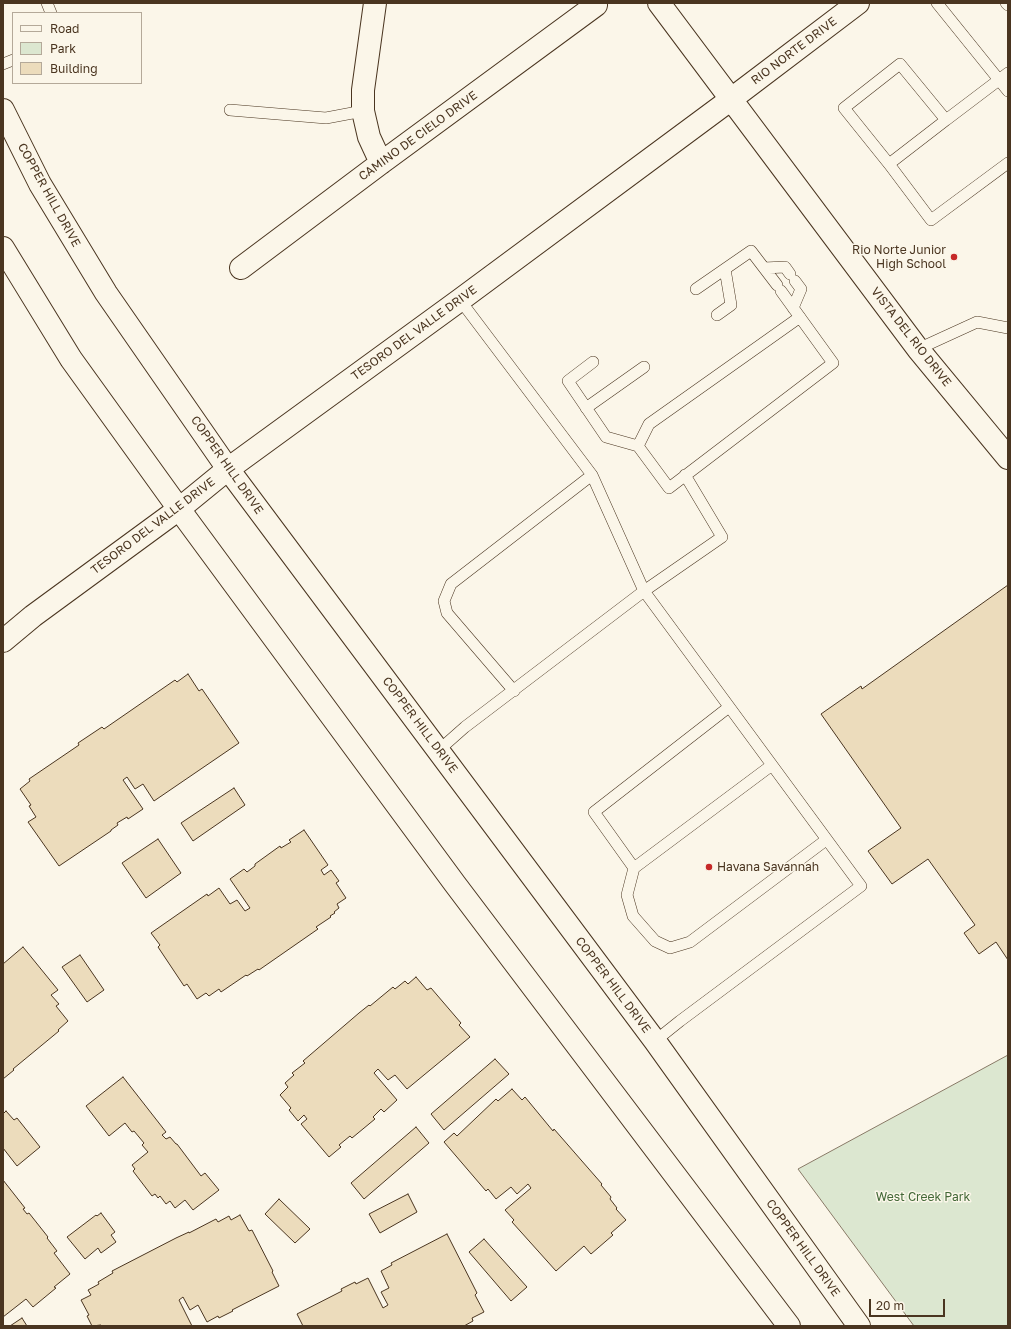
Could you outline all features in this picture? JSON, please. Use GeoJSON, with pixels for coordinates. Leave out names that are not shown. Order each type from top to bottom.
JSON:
{"type":"FeatureCollection","features":[{"type":"Feature","properties":{"kind":"main road"},"geometry":{"type":"LineString","coordinates":[[375,3],[363,90],[363,111],[369,137],[381,163]]}},
{"type":"Feature","properties":{"kind":"main road"},"geometry":{"type":"LineString","coordinates":[[659,3],[730,100]]}},
{"type":"Feature","properties":{"kind":"main road","name":"RIO NORTE DRIVE"},"geometry":{"type":"LineString","coordinates":[[730,100],[858,3]]}},
{"type":"Feature","properties":{"kind":"main road","name":"CAMINO DE CIELO DRIVE"},"geometry":{"type":"LineString","coordinates":[[241,268],[596,5]]}},
{"type":"Feature","properties":{"kind":"main road","name":"TESORO DEL VALLE DRIVE"},"geometry":{"type":"LineString","coordinates":[[3,641],[33,616],[179,509],[228,468],[460,300],[730,100]]}},
{"type":"Feature","properties":{"kind":"main road","name":"VISTA DEL RIO DRIVE"},"geometry":{"type":"LineString","coordinates":[[730,100],[918,349],[1008,458]]}},
{"type":"Feature","properties":{"kind":"main road","name":"COPPER HILL DRIVE"},"geometry":{"type":"LineString","coordinates":[[3,110],[40,184],[106,293],[228,468],[655,1042],[859,1326]]}},
{"type":"Feature","properties":{"kind":"main road"},"geometry":{"type":"LineString","coordinates":[[3,248],[71,359],[179,509],[450,878],[789,1326]]}},
{"type":"Feature","properties":{"kind":"lane"},"geometry":{"type":"LineString","coordinates":[[46,3],[50,12]]}},
{"type":"Feature","properties":{"kind":"lane"},"geometry":{"type":"LineString","coordinates":[[937,3],[1004,76],[1008,91]]}},
{"type":"Feature","properties":{"kind":"lane"},"geometry":{"type":"LineString","coordinates":[[946,120],[900,64],[844,108],[931,220],[1008,163]]}},
{"type":"Feature","properties":{"kind":"lane"},"geometry":{"type":"LineString","coordinates":[[889,164],[1004,76]]}},
{"type":"Feature","properties":{"kind":"lane"},"geometry":{"type":"LineString","coordinates":[[230,110],[326,118],[363,111]]}},
{"type":"Feature","properties":{"kind":"lane"},"geometry":{"type":"LineString","coordinates":[[593,362],[568,381],[606,437],[638,446],[669,488],[833,363],[751,251],[696,289]]}},
{"type":"Feature","properties":{"kind":"lane"},"geometry":{"type":"LineString","coordinates":[[764,268],[784,267],[801,289],[793,308]]}},
{"type":"Feature","properties":{"kind":"lane"},"geometry":{"type":"LineString","coordinates":[[717,315],[731,306],[724,269]]}},
{"type":"Feature","properties":{"kind":"lane"},"geometry":{"type":"LineString","coordinates":[[460,300],[592,476],[644,591],[861,886],[680,1021],[655,1042]]}},
{"type":"Feature","properties":{"kind":"lane"},"geometry":{"type":"LineString","coordinates":[[638,446],[649,424],[800,317]]}},
{"type":"Feature","properties":{"kind":"lane"},"geometry":{"type":"LineString","coordinates":[[918,349],[977,322],[1008,328]]}},
{"type":"Feature","properties":{"kind":"lane"},"geometry":{"type":"LineString","coordinates":[[586,408],[644,367]]}},
{"type":"Feature","properties":{"kind":"lane"},"geometry":{"type":"LineString","coordinates":[[439,750],[465,726],[514,691],[644,591],[722,537],[685,475]]}},
{"type":"Feature","properties":{"kind":"lane"},"geometry":{"type":"LineString","coordinates":[[514,691],[447,613],[444,601],[451,584],[592,476]]}},
{"type":"Feature","properties":{"kind":"lane"},"geometry":{"type":"LineString","coordinates":[[634,868],[594,812],[729,707]]}},
{"type":"Feature","properties":{"kind":"lane"},"geometry":{"type":"LineString","coordinates":[[772,765],[634,868],[626,895],[633,916],[655,941],[670,948],[690,942],[826,840]]}},
{"type":"Feature","properties":{"kind":"green space","name":"West Creek Park"},"geometry":{"type":"Polygon","coordinates":[[[1008,1055],[1008,1326],[914,1326],[798,1169],[1008,1055]]]}},
{"type":"Feature","properties":{"kind":"building"},"geometry":{"type":"Polygon","coordinates":[[[1008,585],[1008,960],[996,942],[979,954],[964,933],[975,925],[928,859],[892,884],[868,851],[901,828],[821,714],[861,686],[862,689],[1008,585]]]}},
{"type":"Feature","properties":{"kind":"building"},"geometry":{"type":"Polygon","coordinates":[[[188,674],[199,691],[202,689],[239,743],[154,801],[143,784],[135,789],[127,777],[123,780],[143,809],[128,819],[127,817],[117,823],[118,825],[111,831],[59,866],[28,822],[36,817],[29,806],[31,805],[20,789],[30,781],[29,779],[79,745],[78,743],[102,727],[104,729],[175,680],[177,682],[188,674]]]}},
{"type":"Feature","properties":{"kind":"building"},"geometry":{"type":"Polygon","coordinates":[[[234,788],[245,805],[193,841],[181,823],[234,788]]]}},
{"type":"Feature","properties":{"kind":"building"},"geometry":{"type":"Polygon","coordinates":[[[304,830],[328,865],[321,870],[324,875],[331,870],[339,881],[336,883],[346,898],[337,904],[339,908],[330,916],[331,917],[316,927],[318,929],[259,970],[258,969],[247,976],[246,975],[221,992],[219,989],[209,996],[206,993],[197,999],[187,984],[184,986],[158,947],[160,945],[151,933],[207,894],[208,896],[219,888],[230,904],[237,900],[245,911],[250,908],[230,879],[244,869],[247,872],[255,866],[255,864],[280,846],[281,848],[291,842],[289,840],[304,830]]]}},
{"type":"Feature","properties":{"kind":"building"},"geometry":{"type":"Polygon","coordinates":[[[158,839],[181,873],[146,898],[122,863],[158,839]]]}},
{"type":"Feature","properties":{"kind":"building"},"geometry":{"type":"Polygon","coordinates":[[[23,947],[58,990],[51,995],[59,1004],[56,1006],[68,1021],[58,1030],[59,1031],[3,1079],[3,964],[23,947]]]}},
{"type":"Feature","properties":{"kind":"building"},"geometry":{"type":"Polygon","coordinates":[[[80,955],[104,990],[87,1002],[62,967],[80,955]]]}},
{"type":"Feature","properties":{"kind":"building"},"geometry":{"type":"Polygon","coordinates":[[[416,977],[427,990],[431,988],[461,1023],[459,1025],[470,1037],[407,1089],[395,1075],[388,1080],[378,1069],[374,1073],[397,1100],[384,1112],[381,1109],[373,1117],[375,1119],[352,1138],[350,1136],[339,1145],[341,1147],[329,1157],[301,1124],[307,1119],[304,1115],[298,1121],[289,1110],[291,1108],[280,1095],[288,1087],[285,1083],[294,1075],[292,1073],[305,1063],[303,1061],[359,1013],[393,987],[395,989],[405,981],[408,984],[416,977]]]}},
{"type":"Feature","properties":{"kind":"building"},"geometry":{"type":"Polygon","coordinates":[[[495,1059],[509,1074],[444,1130],[431,1114],[495,1059]]]}},
{"type":"Feature","properties":{"kind":"building"},"geometry":{"type":"Polygon","coordinates":[[[123,1077],[166,1132],[162,1135],[166,1139],[170,1137],[201,1176],[205,1173],[219,1190],[193,1210],[185,1200],[175,1208],[170,1201],[166,1204],[160,1196],[158,1198],[155,1194],[152,1196],[133,1171],[135,1169],[132,1165],[148,1152],[142,1145],[144,1143],[125,1123],[109,1136],[86,1106],[123,1077]]]}},
{"type":"Feature","properties":{"kind":"building"},"geometry":{"type":"Polygon","coordinates":[[[512,1089],[522,1100],[525,1097],[553,1131],[554,1129],[602,1184],[601,1185],[611,1197],[610,1199],[617,1208],[616,1209],[626,1220],[611,1233],[613,1235],[591,1254],[584,1246],[556,1271],[512,1222],[514,1220],[505,1210],[531,1188],[528,1184],[517,1194],[511,1187],[496,1199],[488,1189],[486,1191],[444,1142],[454,1133],[457,1136],[496,1099],[498,1101],[512,1089]]]}},
{"type":"Feature","properties":{"kind":"building"},"geometry":{"type":"Polygon","coordinates":[[[6,1111],[14,1120],[17,1118],[40,1147],[17,1166],[3,1148],[3,1114],[6,1111]]]}},
{"type":"Feature","properties":{"kind":"building"},"geometry":{"type":"Polygon","coordinates":[[[416,1127],[429,1143],[364,1199],[351,1183],[416,1127]]]}},
{"type":"Feature","properties":{"kind":"building"},"geometry":{"type":"Polygon","coordinates":[[[3,1180],[25,1208],[23,1209],[27,1214],[29,1213],[48,1237],[47,1238],[57,1251],[54,1253],[70,1274],[33,1307],[26,1299],[3,1317],[3,1180]]]}},
{"type":"Feature","properties":{"kind":"building"},"geometry":{"type":"Polygon","coordinates":[[[408,1194],[417,1212],[380,1233],[369,1214],[408,1194]]]}},
{"type":"Feature","properties":{"kind":"building"},"geometry":{"type":"Polygon","coordinates":[[[279,1199],[310,1229],[295,1243],[265,1214],[279,1199]]]}},
{"type":"Feature","properties":{"kind":"building"},"geometry":{"type":"Polygon","coordinates":[[[101,1213],[115,1232],[111,1235],[116,1242],[101,1253],[98,1248],[85,1259],[67,1237],[96,1215],[97,1216],[101,1213]]]}},
{"type":"Feature","properties":{"kind":"building"},"geometry":{"type":"Polygon","coordinates":[[[240,1215],[249,1231],[252,1230],[279,1286],[219,1318],[218,1316],[207,1322],[198,1305],[190,1310],[183,1297],[179,1300],[192,1326],[92,1326],[87,1316],[89,1315],[81,1300],[91,1295],[88,1290],[99,1284],[98,1282],[113,1273],[112,1271],[216,1219],[218,1222],[229,1216],[231,1220],[240,1215]]]}},
{"type":"Feature","properties":{"kind":"building"},"geometry":{"type":"Polygon","coordinates":[[[447,1234],[477,1293],[475,1295],[484,1312],[472,1318],[473,1321],[464,1326],[303,1326],[297,1314],[342,1291],[341,1289],[355,1282],[356,1284],[368,1278],[383,1308],[388,1305],[381,1292],[389,1288],[381,1271],[392,1265],[391,1263],[447,1234]]]}},
{"type":"Feature","properties":{"kind":"building"},"geometry":{"type":"Polygon","coordinates":[[[484,1239],[527,1287],[511,1301],[469,1252],[484,1239]]]}},
{"type":"Feature","properties":{"kind":"building"},"geometry":{"type":"Polygon","coordinates":[[[22,1318],[27,1326],[10,1326],[22,1318]]]}},
{"type":"Feature","properties":{"kind":"place","name":"Rio Norte Junior High School"},"geometry":{"type":"Point","coordinates":[954,257]}},
{"type":"Feature","properties":{"kind":"place","name":"Havana Savannah"},"geometry":{"type":"Point","coordinates":[709,867]}}]}
